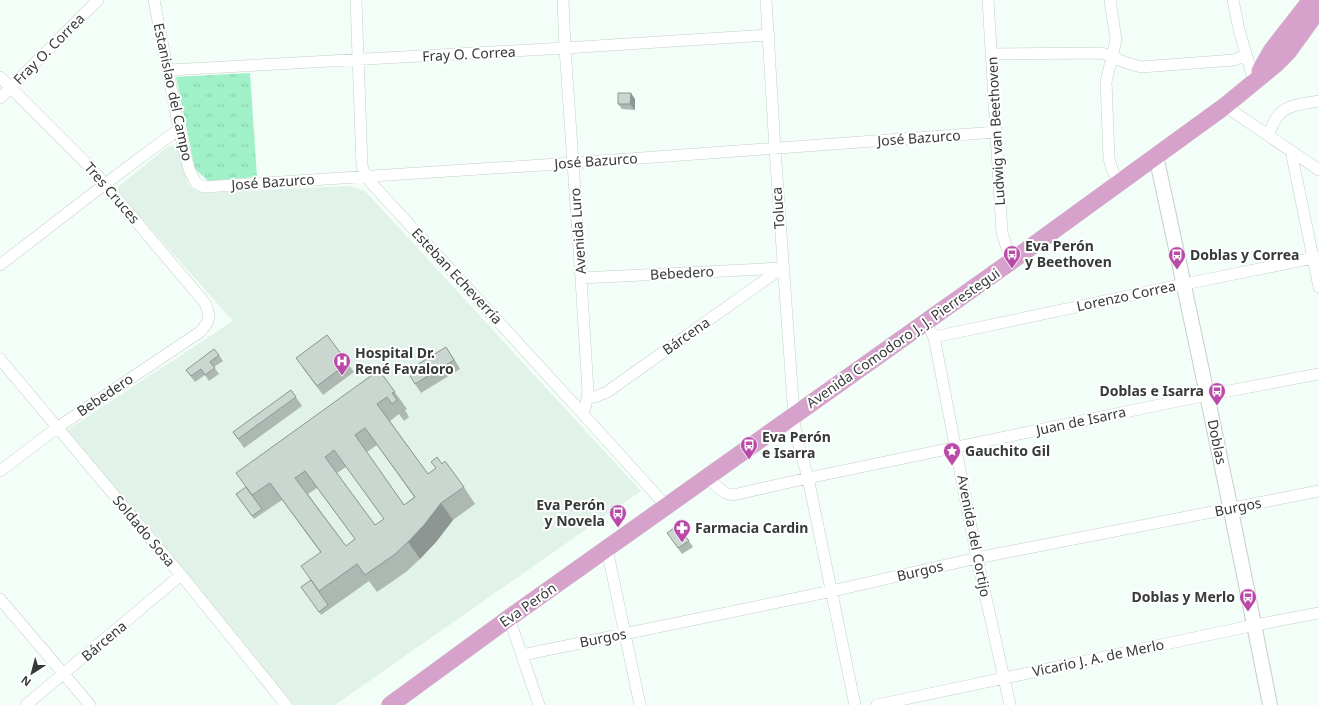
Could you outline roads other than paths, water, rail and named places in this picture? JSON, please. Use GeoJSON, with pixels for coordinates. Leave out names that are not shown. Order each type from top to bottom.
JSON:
{"type":"FeatureCollection","features":[{"type":"Feature","properties":{"kind":"main road"},"geometry":{"type":"LineString","coordinates":[[1254,81],[1272,50],[1311,0]]}},
{"type":"Feature","properties":{"kind":"main road","name":"Avenida Comodoro J. J. Pierrestegui"},"geometry":{"type":"LineString","coordinates":[[667,507],[925,321],[1014,260],[1225,106],[1276,64],[1288,52],[1319,9]]}},
{"type":"Feature","properties":{"kind":"main road","name":"Eva Perón"},"geometry":{"type":"LineString","coordinates":[[390,705],[509,618],[667,507]]}},
{"type":"Feature","properties":{"kind":"street","name":"Fray O. Correa"},"geometry":{"type":"LineString","coordinates":[[0,98],[98,0]]}},
{"type":"Feature","properties":{"kind":"street","name":"Estanislao del Campo"},"geometry":{"type":"LineString","coordinates":[[154,0],[189,169],[196,183]]}},
{"type":"Feature","properties":{"kind":"street","name":"Esteban Echeverría"},"geometry":{"type":"LineString","coordinates":[[356,0],[362,166],[366,176],[667,507]]}},
{"type":"Feature","properties":{"kind":"street","name":"Avenida Luro"},"geometry":{"type":"LineString","coordinates":[[563,0],[565,48],[582,278],[588,391],[583,414]]}},
{"type":"Feature","properties":{"kind":"street","name":"Toluca"},"geometry":{"type":"LineString","coordinates":[[766,0],[782,268],[796,435],[808,478],[855,705]]}},
{"type":"Feature","properties":{"kind":"street","name":"Ludwig van Beethoven"},"geometry":{"type":"LineString","coordinates":[[988,0],[1002,233],[1006,245],[1014,260]]}},
{"type":"Feature","properties":{"kind":"street"},"geometry":{"type":"LineString","coordinates":[[1110,0],[1116,40],[1106,82],[1109,158],[1110,166],[1118,184]]}},
{"type":"Feature","properties":{"kind":"street"},"geometry":{"type":"LineString","coordinates":[[1233,0],[1239,30],[1254,81]]}},
{"type":"Feature","properties":{"kind":"street","name":"Fray O. Correa"},"geometry":{"type":"LineString","coordinates":[[169,70],[769,35]]}},
{"type":"Feature","properties":{"kind":"street"},"geometry":{"type":"LineString","coordinates":[[992,54],[1102,53],[1141,67],[1234,60],[1246,55]]}},
{"type":"Feature","properties":{"kind":"street","name":"Tres Cruces"},"geometry":{"type":"LineString","coordinates":[[0,77],[92,169],[105,184],[205,303],[209,312],[209,319]]}},
{"type":"Feature","properties":{"kind":"street"},"geometry":{"type":"LineString","coordinates":[[1268,135],[1277,117],[1283,111],[1293,106],[1319,101]]}},
{"type":"Feature","properties":{"kind":"street"},"geometry":{"type":"LineString","coordinates":[[1225,106],[1319,170]]}},
{"type":"Feature","properties":{"kind":"street"},"geometry":{"type":"LineString","coordinates":[[0,265],[105,184],[180,129]]}},
{"type":"Feature","properties":{"kind":"street","name":"José Bazurco"},"geometry":{"type":"LineString","coordinates":[[196,183],[204,187],[573,163],[997,132]]}},
{"type":"Feature","properties":{"kind":"street"},"geometry":{"type":"LineString","coordinates":[[1291,151],[1316,257],[1319,287]]}},
{"type":"Feature","properties":{"kind":"street","name":"Doblas"},"geometry":{"type":"LineString","coordinates":[[1156,156],[1185,284],[1270,705]]}},
{"type":"Feature","properties":{"kind":"street","name":"Lorenzo Correa"},"geometry":{"type":"LineString","coordinates":[[934,337],[1316,257]]}},
{"type":"Feature","properties":{"kind":"street","name":"Bebedero"},"geometry":{"type":"LineString","coordinates":[[582,278],[782,268]]}},
{"type":"Feature","properties":{"kind":"street","name":"Bárcena"},"geometry":{"type":"LineString","coordinates":[[587,397],[595,397],[606,392],[782,268]]}},
{"type":"Feature","properties":{"kind":"street","name":"Bebedero"},"geometry":{"type":"LineString","coordinates":[[0,471],[58,427],[200,332],[207,325],[209,319]]}},
{"type":"Feature","properties":{"kind":"street","name":"Avenida del Cortijo"},"geometry":{"type":"LineString","coordinates":[[925,321],[934,337],[977,558],[1010,705]]}},
{"type":"Feature","properties":{"kind":"street","name":"Soldado Sosa"},"geometry":{"type":"LineString","coordinates":[[0,359],[181,575],[286,705]]}},
{"type":"Feature","properties":{"kind":"street","name":"Juan de Isarra"},"geometry":{"type":"LineString","coordinates":[[707,478],[725,493],[733,495],[1207,395],[1319,374]]}},
{"type":"Feature","properties":{"kind":"street","name":"Burgos"},"geometry":{"type":"LineString","coordinates":[[522,655],[832,591],[977,558],[1319,491]]}},
{"type":"Feature","properties":{"kind":"street"},"geometry":{"type":"LineString","coordinates":[[607,549],[640,705]]}},
{"type":"Feature","properties":{"kind":"street","name":"Bárcena"},"geometry":{"type":"LineString","coordinates":[[26,705],[181,575]]}},
{"type":"Feature","properties":{"kind":"street"},"geometry":{"type":"LineString","coordinates":[[0,599],[90,705]]}},
{"type":"Feature","properties":{"kind":"street","name":"Vicario J. A. de Merlo"},"geometry":{"type":"LineString","coordinates":[[877,705],[1255,625],[1319,613]]}},
{"type":"Feature","properties":{"kind":"street"},"geometry":{"type":"LineString","coordinates":[[509,618],[539,705]]}},
{"type":"Feature","properties":{"kind":"place","name":"Eva Perón y Beethoven"},"geometry":{"type":"Point","coordinates":[1012,269]}},
{"type":"Feature","properties":{"kind":"place","name":"Doblas y Correa"},"geometry":{"type":"Point","coordinates":[1177,270]}},
{"type":"Feature","properties":{"kind":"place","name":"Hospital Dr. René Favaloro"},"geometry":{"type":"Point","coordinates":[342,376]}},
{"type":"Feature","properties":{"kind":"place","name":"Doblas e Isarra"},"geometry":{"type":"Point","coordinates":[1217,406]}},
{"type":"Feature","properties":{"kind":"place","name":"Eva Perón e Isarra"},"geometry":{"type":"Point","coordinates":[749,460]}},
{"type":"Feature","properties":{"kind":"place","name":"Gauchito Gil"},"geometry":{"type":"Point","coordinates":[952,466]}},
{"type":"Feature","properties":{"kind":"place","name":"Eva Perón y Novela"},"geometry":{"type":"Point","coordinates":[618,528]}},
{"type":"Feature","properties":{"kind":"place","name":"Farmacia Cardin"},"geometry":{"type":"Point","coordinates":[682,543]}},
{"type":"Feature","properties":{"kind":"place","name":"Doblas y Merlo"},"geometry":{"type":"Point","coordinates":[1248,612]}}]}
